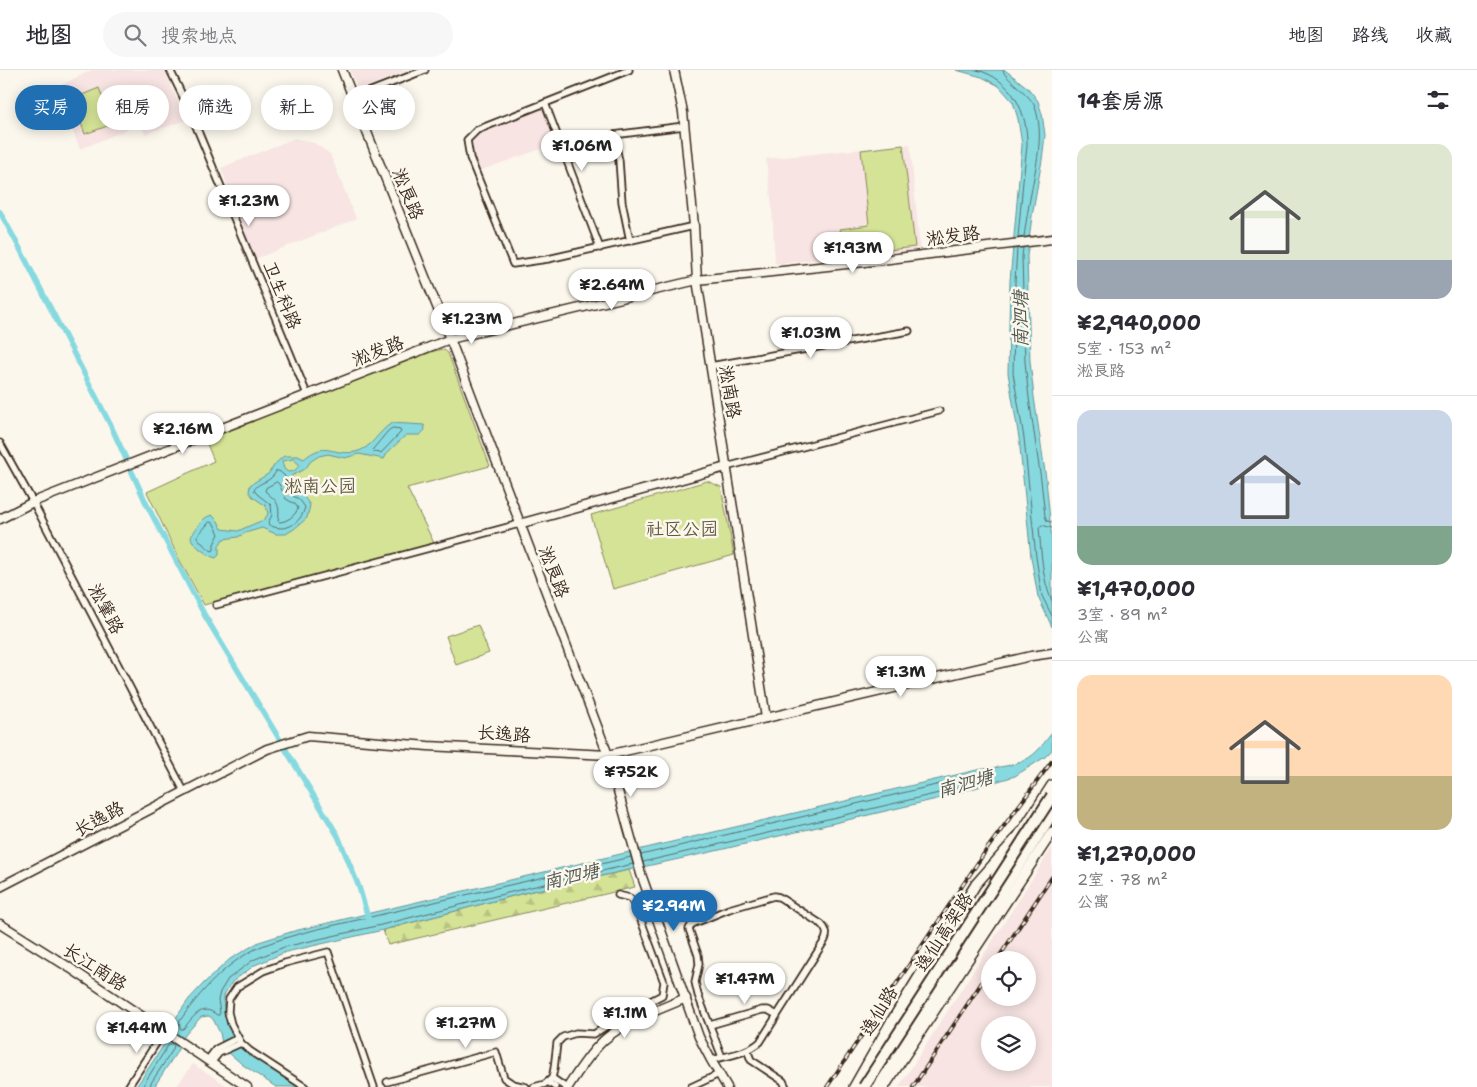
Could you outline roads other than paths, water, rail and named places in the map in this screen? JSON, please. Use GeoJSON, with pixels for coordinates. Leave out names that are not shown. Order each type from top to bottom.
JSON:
{"type":"FeatureCollection","features":[{"type":"Feature","properties":{"kind":"highway","name":"逸仙高架路"},"geometry":{"type":"LineString","coordinates":[[864,1087],[1052,796]]}},
{"type":"Feature","properties":{"kind":"highway","name":"逸仙高架路"},"geometry":{"type":"LineString","coordinates":[[876,1087],[1052,814]]}},
{"type":"Feature","properties":{"kind":"highway"},"geometry":{"type":"LineString","coordinates":[[864,1087],[864,1078],[888,1038],[1021,833]]}},
{"type":"Feature","properties":{"kind":"main road","name":"逸仙路"},"geometry":{"type":"LineString","coordinates":[[854,1087],[891,1022],[976,884],[1021,833],[1052,785]]}},
{"type":"Feature","properties":{"kind":"main road"},"geometry":{"type":"LineString","coordinates":[[884,1087],[1052,832]]}},
{"type":"Feature","properties":{"kind":"main road","name":"逸仙路"},"geometry":{"type":"LineString","coordinates":[[864,1087],[1000,882],[1021,833]]}},
{"type":"Feature","properties":{"kind":"street","name":"卫生科路"},"geometry":{"type":"LineString","coordinates":[[170,70],[188,107],[307,394]]}},
{"type":"Feature","properties":{"kind":"street","name":"淞良路"},"geometry":{"type":"LineString","coordinates":[[342,70],[348,85]]}},
{"type":"Feature","properties":{"kind":"street"},"geometry":{"type":"LineString","coordinates":[[386,85],[425,70]]}},
{"type":"Feature","properties":{"kind":"street"},"geometry":{"type":"LineString","coordinates":[[629,70],[477,130],[466,140],[470,158],[513,264],[548,259],[694,226]]}},
{"type":"Feature","properties":{"kind":"street","name":"淞南路"},"geometry":{"type":"LineString","coordinates":[[674,70],[680,94],[684,126],[694,226],[697,280],[766,718]]}},
{"type":"Feature","properties":{"kind":"street"},"geometry":{"type":"LineString","coordinates":[[545,104],[600,248]]}},
{"type":"Feature","properties":{"kind":"street"},"geometry":{"type":"LineString","coordinates":[[563,153],[613,135],[684,126]]}},
{"type":"Feature","properties":{"kind":"street","name":"淞良路"},"geometry":{"type":"LineString","coordinates":[[366,130],[450,339],[608,755],[640,874],[699,1037],[727,1087]]}},
{"type":"Feature","properties":{"kind":"street"},"geometry":{"type":"LineString","coordinates":[[613,135],[619,160],[622,202],[630,241]]}},
{"type":"Feature","properties":{"kind":"street","name":"淞发路"},"geometry":{"type":"LineString","coordinates":[[0,519],[33,502],[120,467],[450,339],[697,280],[1052,239]]}},
{"type":"Feature","properties":{"kind":"street"},"geometry":{"type":"LineString","coordinates":[[710,366],[909,331]]}},
{"type":"Feature","properties":{"kind":"street"},"geometry":{"type":"LineString","coordinates":[[216,605],[939,411]]}},
{"type":"Feature","properties":{"kind":"street","name":"淞肇路"},"geometry":{"type":"LineString","coordinates":[[0,443],[33,502],[184,791]]}},
{"type":"Feature","properties":{"kind":"street","name":"长逸路"},"geometry":{"type":"LineString","coordinates":[[1031,656],[1052,646]]}},
{"type":"Feature","properties":{"kind":"street","name":"长逸路"},"geometry":{"type":"LineString","coordinates":[[0,886],[267,749],[308,736],[428,746],[608,755],[1031,656],[1052,653]]}},
{"type":"Feature","properties":{"kind":"street"},"geometry":{"type":"LineString","coordinates":[[534,1087],[545,1084],[550,1080],[554,1069],[557,1043],[563,1036],[576,1033],[594,1034],[629,1012],[662,995],[664,982],[636,907],[630,898],[618,895]]}},
{"type":"Feature","properties":{"kind":"street"},"geometry":{"type":"LineString","coordinates":[[711,1060],[722,1057],[747,1050],[760,1042],[825,940],[826,932],[822,924],[777,896],[729,909],[690,926],[689,930],[698,955],[699,964],[695,982],[698,995],[722,1057]]}},
{"type":"Feature","properties":{"kind":"street","name":"长江南路"},"geometry":{"type":"LineString","coordinates":[[0,924],[70,968],[247,1087]]}},
{"type":"Feature","properties":{"kind":"street"},"geometry":{"type":"LineString","coordinates":[[305,1087],[237,1041],[228,1012],[229,999],[237,987],[263,971],[284,963],[328,952],[374,1087]]}},
{"type":"Feature","properties":{"kind":"street"},"geometry":{"type":"LineString","coordinates":[[550,1080],[567,1087],[599,1045],[617,1030],[686,998]]}},
{"type":"Feature","properties":{"kind":"street"},"geometry":{"type":"LineString","coordinates":[[710,1025],[762,1010],[768,1010],[777,1015]]}},
{"type":"Feature","properties":{"kind":"street"},"geometry":{"type":"LineString","coordinates":[[128,1087],[167,1033]]}},
{"type":"Feature","properties":{"kind":"street"},"geometry":{"type":"LineString","coordinates":[[209,1062],[220,1050],[237,1041]]}},
{"type":"Feature","properties":{"kind":"street"},"geometry":{"type":"LineString","coordinates":[[747,1050],[750,1060],[783,1081],[786,1087]]}},
{"type":"Feature","properties":{"kind":"street"},"geometry":{"type":"LineString","coordinates":[[387,1082],[496,1052],[504,1078],[513,1084],[526,1087]]}},
{"type":"Feature","properties":{"kind":"street"},"geometry":{"type":"LineString","coordinates":[[690,1087],[719,1074]]}},
{"type":"Feature","properties":{"kind":"street"},"geometry":{"type":"LineString","coordinates":[[550,1080],[555,1087]]}},
{"type":"Feature","properties":{"kind":"water","name":"南泗塘"},"geometry":{"type":"Polygon","coordinates":[[[956,70],[1005,70],[1028,88],[1038,101],[1042,114],[1045,135],[1027,256],[1030,361],[1046,479],[1052,541],[1052,627],[1038,597],[1031,557],[1019,438],[1008,373],[1010,281],[1022,145],[1018,119],[1013,102],[999,86],[982,77],[956,70]]]}},
{"type":"Feature","properties":{"kind":"water"},"geometry":{"type":"Polygon","coordinates":[[[392,423],[424,425],[425,430],[420,435],[406,435],[388,452],[384,459],[359,454],[345,458],[328,454],[319,456],[311,461],[305,469],[291,476],[290,482],[295,492],[301,493],[310,505],[307,518],[286,534],[276,534],[262,528],[238,537],[223,539],[219,546],[219,555],[216,558],[205,553],[192,541],[191,536],[199,525],[205,518],[212,515],[222,529],[238,531],[264,520],[268,514],[266,506],[249,492],[250,485],[268,474],[284,456],[298,456],[304,459],[312,453],[323,449],[347,453],[355,452],[370,444],[392,423]],[[293,459],[282,461],[284,469],[288,472],[294,471],[299,464],[293,459]]]}},
{"type":"Feature","properties":{"kind":"water","name":"南泗塘"},"geometry":{"type":"Polygon","coordinates":[[[1052,733],[1052,750],[1045,757],[1015,776],[941,798],[711,852],[528,892],[383,930],[286,952],[255,965],[232,982],[225,993],[223,1001],[233,1035],[242,1048],[298,1087],[276,1087],[243,1065],[229,1053],[222,1043],[220,1033],[213,1019],[209,1016],[201,1017],[185,1035],[154,1087],[136,1087],[175,1028],[171,1025],[189,999],[230,959],[259,942],[294,931],[977,770],[1014,764],[1034,754],[1052,733]]]}},
{"type":"Feature","properties":{"kind":"waterway"},"geometry":{"type":"LineString","coordinates":[[0,212],[111,426],[147,505],[205,616],[338,836],[359,887],[369,921]]}},
{"type":"Feature","properties":{"kind":"railway"},"geometry":{"type":"LineString","coordinates":[[827,1087],[987,849],[1052,761]]}},
{"type":"Feature","properties":{"kind":"railway"},"geometry":{"type":"LineString","coordinates":[[1003,951],[1052,877]]}},
{"type":"Feature","properties":{"kind":"railway"},"geometry":{"type":"LineString","coordinates":[[913,1087],[981,984]]}},
{"type":"Feature","properties":{"kind":"park label","name":"淞南公园"},"geometry":{"type":"Point","coordinates":[320,486]}},
{"type":"Feature","properties":{"kind":"park label","name":"社区公园"},"geometry":{"type":"Point","coordinates":[682,529]}}]}
